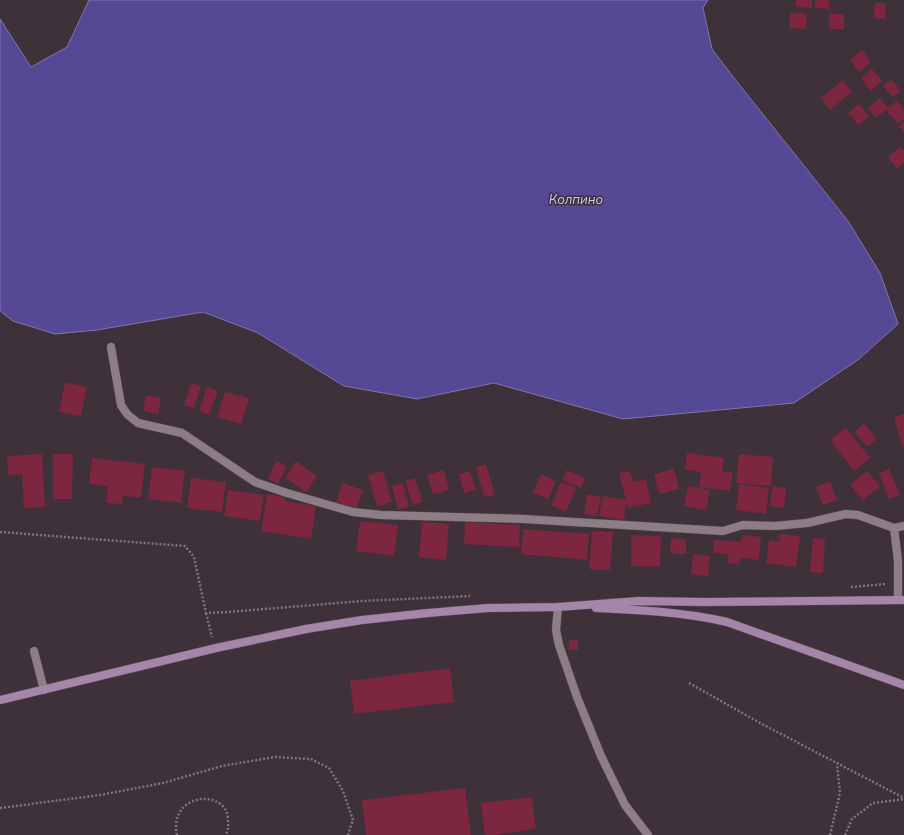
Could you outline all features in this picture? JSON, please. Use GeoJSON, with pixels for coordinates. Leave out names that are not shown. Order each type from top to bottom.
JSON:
{"type":"FeatureCollection","features":[{"type":"Feature","properties":{"kind":"main road"},"geometry":{"type":"LineString","coordinates":[[0,700],[216,648],[306,629],[362,620],[428,613],[558,607],[639,601],[712,602],[902,600]]}},
{"type":"Feature","properties":{"kind":"main road"},"geometry":{"type":"LineString","coordinates":[[558,607],[671,613],[700,616],[727,622],[904,685]]}},
{"type":"Feature","properties":{"kind":"street"},"geometry":{"type":"LineString","coordinates":[[111,347],[121,405],[127,414],[138,423],[182,432],[255,482],[353,512],[381,515],[524,519],[723,531],[743,525],[775,526],[807,523],[846,514],[858,515],[894,528],[904,526]]}},
{"type":"Feature","properties":{"kind":"street"},"geometry":{"type":"LineString","coordinates":[[894,528],[902,600]]}},
{"type":"Feature","properties":{"kind":"street"},"geometry":{"type":"LineString","coordinates":[[558,607],[556,630],[559,645],[577,697],[601,756],[625,805],[648,835]]}},
{"type":"Feature","properties":{"kind":"street"},"geometry":{"type":"LineString","coordinates":[[34,651],[44,690]]}},
{"type":"Feature","properties":{"kind":"path"},"geometry":{"type":"LineString","coordinates":[[0,532],[185,546],[194,557],[206,613],[216,648]]}},
{"type":"Feature","properties":{"kind":"path"},"geometry":{"type":"LineString","coordinates":[[206,613],[362,601],[455,596]]}},
{"type":"Feature","properties":{"kind":"path"},"geometry":{"type":"LineString","coordinates":[[689,683],[836,764],[904,798]]}},
{"type":"Feature","properties":{"kind":"path"},"geometry":{"type":"LineString","coordinates":[[0,808],[100,795],[156,784],[222,766],[275,757],[311,759],[329,768],[342,791],[353,820],[348,835]]}},
{"type":"Feature","properties":{"kind":"path"},"geometry":{"type":"LineString","coordinates":[[830,835],[840,793],[836,764]]}},
{"type":"Feature","properties":{"kind":"path"},"geometry":{"type":"LineString","coordinates":[[177,835],[177,822],[181,811],[190,801],[204,798],[214,800],[223,806],[228,816],[228,831],[225,835]]}},
{"type":"Feature","properties":{"kind":"path"},"geometry":{"type":"LineString","coordinates":[[845,835],[852,819],[873,803],[904,798]]}},
{"type":"Feature","properties":{"kind":"water","name":"Колпино"},"geometry":{"type":"Polygon","coordinates":[[[89,0],[708,0],[703,8],[712,49],[848,221],[880,273],[898,324],[859,359],[794,403],[623,419],[494,383],[417,399],[344,386],[258,333],[203,312],[97,330],[55,334],[13,321],[0,311],[0,19],[31,67],[67,47],[89,0]]]}},
{"type":"Feature","properties":{"kind":"building"},"geometry":{"type":"Polygon","coordinates":[[[796,0],[812,0],[812,8],[796,7],[796,0]]]}},
{"type":"Feature","properties":{"kind":"building"},"geometry":{"type":"Polygon","coordinates":[[[815,0],[829,0],[829,9],[815,8],[815,0]]]}},
{"type":"Feature","properties":{"kind":"building"},"geometry":{"type":"Polygon","coordinates":[[[875,3],[886,3],[885,19],[874,18],[875,3]]]}},
{"type":"Feature","properties":{"kind":"building"},"geometry":{"type":"Polygon","coordinates":[[[790,13],[807,14],[806,29],[789,28],[790,13]]]}},
{"type":"Feature","properties":{"kind":"building"},"geometry":{"type":"Polygon","coordinates":[[[829,14],[844,14],[844,29],[829,29],[829,14]]]}},
{"type":"Feature","properties":{"kind":"building"},"geometry":{"type":"Polygon","coordinates":[[[862,50],[871,62],[859,72],[850,60],[862,50]]]}},
{"type":"Feature","properties":{"kind":"building"},"geometry":{"type":"Polygon","coordinates":[[[872,69],[882,81],[871,91],[861,79],[872,69]]]}},
{"type":"Feature","properties":{"kind":"building"},"geometry":{"type":"Polygon","coordinates":[[[891,79],[901,91],[893,97],[883,86],[891,79]]]}},
{"type":"Feature","properties":{"kind":"building"},"geometry":{"type":"Polygon","coordinates":[[[843,80],[852,92],[830,110],[821,98],[843,80]]]}},
{"type":"Feature","properties":{"kind":"building"},"geometry":{"type":"Polygon","coordinates":[[[880,98],[888,108],[897,101],[904,109],[904,119],[898,124],[886,110],[876,118],[868,108],[880,98]]]}},
{"type":"Feature","properties":{"kind":"building"},"geometry":{"type":"Polygon","coordinates":[[[859,104],[869,116],[858,125],[848,113],[859,104]]]}},
{"type":"Feature","properties":{"kind":"building"},"geometry":{"type":"Polygon","coordinates":[[[904,122],[904,132],[899,126],[904,122]]]}},
{"type":"Feature","properties":{"kind":"building"},"geometry":{"type":"Polygon","coordinates":[[[900,147],[904,151],[904,163],[897,169],[888,157],[900,147]]]}},
{"type":"Feature","properties":{"kind":"building"},"geometry":{"type":"Polygon","coordinates":[[[65,382],[87,387],[81,416],[59,412],[65,382]]]}},
{"type":"Feature","properties":{"kind":"building"},"geometry":{"type":"Polygon","coordinates":[[[191,383],[201,386],[194,408],[184,405],[191,383]]]}},
{"type":"Feature","properties":{"kind":"building"},"geometry":{"type":"Polygon","coordinates":[[[207,387],[218,391],[209,415],[199,411],[207,387]]]}},
{"type":"Feature","properties":{"kind":"building"},"geometry":{"type":"Polygon","coordinates":[[[225,392],[249,398],[241,424],[217,417],[225,392]]]}},
{"type":"Feature","properties":{"kind":"building"},"geometry":{"type":"Polygon","coordinates":[[[146,395],[161,398],[158,414],[143,411],[146,395]]]}},
{"type":"Feature","properties":{"kind":"building"},"geometry":{"type":"Polygon","coordinates":[[[904,414],[904,445],[902,446],[894,417],[904,414]]]}},
{"type":"Feature","properties":{"kind":"building"},"geometry":{"type":"Polygon","coordinates":[[[864,423],[877,439],[867,447],[854,432],[864,423]]]}},
{"type":"Feature","properties":{"kind":"building"},"geometry":{"type":"Polygon","coordinates":[[[846,428],[870,458],[854,471],[830,440],[846,428]]]}},
{"type":"Feature","properties":{"kind":"building"},"geometry":{"type":"Polygon","coordinates":[[[687,453],[724,458],[722,471],[733,473],[730,491],[699,487],[701,472],[685,470],[687,453]]]}},
{"type":"Feature","properties":{"kind":"building"},"geometry":{"type":"Polygon","coordinates":[[[42,454],[45,507],[24,508],[22,474],[8,475],[7,456],[42,454]]]}},
{"type":"Feature","properties":{"kind":"building"},"geometry":{"type":"Polygon","coordinates":[[[53,454],[73,454],[72,499],[53,499],[53,454]]]}},
{"type":"Feature","properties":{"kind":"building"},"geometry":{"type":"Polygon","coordinates":[[[739,454],[773,457],[771,486],[736,483],[739,454]]]}},
{"type":"Feature","properties":{"kind":"building"},"geometry":{"type":"Polygon","coordinates":[[[92,458],[145,464],[141,498],[123,496],[122,504],[106,503],[108,486],[89,484],[92,458]]]}},
{"type":"Feature","properties":{"kind":"building"},"geometry":{"type":"Polygon","coordinates":[[[276,461],[287,466],[278,484],[268,479],[276,461]]]}},
{"type":"Feature","properties":{"kind":"building"},"geometry":{"type":"Polygon","coordinates":[[[296,461],[317,476],[306,492],[285,478],[296,461]]]}},
{"type":"Feature","properties":{"kind":"building"},"geometry":{"type":"Polygon","coordinates":[[[486,464],[495,495],[484,497],[476,467],[486,464]]]}},
{"type":"Feature","properties":{"kind":"building"},"geometry":{"type":"Polygon","coordinates":[[[152,467],[185,471],[181,503],[148,499],[152,467]]]}},
{"type":"Feature","properties":{"kind":"building"},"geometry":{"type":"Polygon","coordinates":[[[674,469],[679,489],[659,494],[654,474],[674,469]]]}},
{"type":"Feature","properties":{"kind":"building"},"geometry":{"type":"Polygon","coordinates":[[[889,469],[900,495],[889,499],[879,473],[889,469]]]}},
{"type":"Feature","properties":{"kind":"building"},"geometry":{"type":"Polygon","coordinates":[[[444,470],[449,490],[433,494],[427,475],[444,470]]]}},
{"type":"Feature","properties":{"kind":"building"},"geometry":{"type":"Polygon","coordinates":[[[567,470],[585,478],[581,488],[562,480],[567,470]]]}},
{"type":"Feature","properties":{"kind":"building"},"geometry":{"type":"Polygon","coordinates":[[[383,471],[392,502],[377,506],[368,475],[383,471]]]}},
{"type":"Feature","properties":{"kind":"building"},"geometry":{"type":"Polygon","coordinates":[[[470,471],[476,490],[464,493],[459,474],[470,471]]]}},
{"type":"Feature","properties":{"kind":"building"},"geometry":{"type":"Polygon","coordinates":[[[630,471],[633,482],[646,479],[651,503],[628,508],[626,503],[624,520],[599,516],[603,496],[626,500],[619,473],[630,471]]]}},
{"type":"Feature","properties":{"kind":"building"},"geometry":{"type":"Polygon","coordinates":[[[867,471],[880,486],[863,500],[850,485],[867,471]]]}},
{"type":"Feature","properties":{"kind":"building"},"geometry":{"type":"Polygon","coordinates":[[[541,474],[556,481],[548,499],[533,493],[541,474]]]}},
{"type":"Feature","properties":{"kind":"building"},"geometry":{"type":"Polygon","coordinates":[[[191,478],[226,482],[222,512],[187,508],[191,478]]]}},
{"type":"Feature","properties":{"kind":"building"},"geometry":{"type":"Polygon","coordinates":[[[415,478],[423,502],[413,505],[405,481],[415,478]]]}},
{"type":"Feature","properties":{"kind":"building"},"geometry":{"type":"Polygon","coordinates":[[[830,481],[837,500],[823,505],[816,487],[830,481]]]}},
{"type":"Feature","properties":{"kind":"building"},"geometry":{"type":"Polygon","coordinates":[[[561,482],[576,488],[566,512],[551,505],[561,482]]]}},
{"type":"Feature","properties":{"kind":"building"},"geometry":{"type":"Polygon","coordinates":[[[342,483],[363,490],[357,508],[336,502],[342,483]]]}},
{"type":"Feature","properties":{"kind":"building"},"geometry":{"type":"Polygon","coordinates":[[[403,483],[409,506],[398,510],[392,486],[403,483]]]}},
{"type":"Feature","properties":{"kind":"building"},"geometry":{"type":"Polygon","coordinates":[[[739,484],[769,488],[766,514],[736,510],[739,484]]]}},
{"type":"Feature","properties":{"kind":"building"},"geometry":{"type":"Polygon","coordinates":[[[688,486],[710,490],[706,510],[684,506],[688,486]]]}},
{"type":"Feature","properties":{"kind":"building"},"geometry":{"type":"Polygon","coordinates":[[[772,486],[786,488],[784,508],[770,506],[772,486]]]}},
{"type":"Feature","properties":{"kind":"building"},"geometry":{"type":"Polygon","coordinates":[[[228,490],[264,495],[260,521],[224,516],[228,490]]]}},
{"type":"Feature","properties":{"kind":"building"},"geometry":{"type":"Polygon","coordinates":[[[267,494],[285,497],[284,501],[316,506],[311,539],[261,531],[267,494]]]}},
{"type":"Feature","properties":{"kind":"building"},"geometry":{"type":"Polygon","coordinates":[[[587,494],[601,497],[597,516],[584,514],[587,494]]]}},
{"type":"Feature","properties":{"kind":"building"},"geometry":{"type":"Polygon","coordinates":[[[360,521],[398,525],[394,556],[356,551],[360,521]]]}},
{"type":"Feature","properties":{"kind":"building"},"geometry":{"type":"Polygon","coordinates":[[[422,522],[449,524],[446,560],[419,557],[422,522]]]}},
{"type":"Feature","properties":{"kind":"building"},"geometry":{"type":"Polygon","coordinates":[[[465,522],[520,525],[519,547],[464,544],[465,522]]]}},
{"type":"Feature","properties":{"kind":"building"},"geometry":{"type":"Polygon","coordinates":[[[523,529],[589,534],[587,560],[521,554],[523,529]]]}},
{"type":"Feature","properties":{"kind":"building"},"geometry":{"type":"Polygon","coordinates":[[[592,531],[613,532],[610,570],[589,569],[592,531]]]}},
{"type":"Feature","properties":{"kind":"building"},"geometry":{"type":"Polygon","coordinates":[[[780,534],[800,536],[796,567],[766,563],[769,540],[779,542],[780,534]]]}},
{"type":"Feature","properties":{"kind":"building"},"geometry":{"type":"Polygon","coordinates":[[[631,535],[661,536],[660,567],[631,566],[631,535]]]}},
{"type":"Feature","properties":{"kind":"building"},"geometry":{"type":"Polygon","coordinates":[[[742,535],[761,537],[759,560],[740,558],[739,564],[727,563],[728,554],[713,553],[714,540],[741,542],[742,535]]]}},
{"type":"Feature","properties":{"kind":"building"},"geometry":{"type":"Polygon","coordinates":[[[671,538],[686,539],[686,554],[670,553],[671,538]]]}},
{"type":"Feature","properties":{"kind":"building"},"geometry":{"type":"Polygon","coordinates":[[[813,538],[825,539],[823,573],[810,572],[813,538]]]}},
{"type":"Feature","properties":{"kind":"building"},"geometry":{"type":"Polygon","coordinates":[[[693,554],[710,556],[708,576],[691,574],[693,554]]]}},
{"type":"Feature","properties":{"kind":"building"},"geometry":{"type":"Polygon","coordinates":[[[569,640],[578,640],[578,650],[569,650],[569,640]]]}},
{"type":"Feature","properties":{"kind":"building"},"geometry":{"type":"Polygon","coordinates":[[[450,668],[454,702],[354,714],[350,681],[450,668]]]}},
{"type":"Feature","properties":{"kind":"building"},"geometry":{"type":"Polygon","coordinates":[[[465,788],[471,835],[366,835],[362,800],[465,788]]]}},
{"type":"Feature","properties":{"kind":"building"},"geometry":{"type":"Polygon","coordinates":[[[532,797],[536,829],[485,835],[481,803],[532,797]]]}}]}
